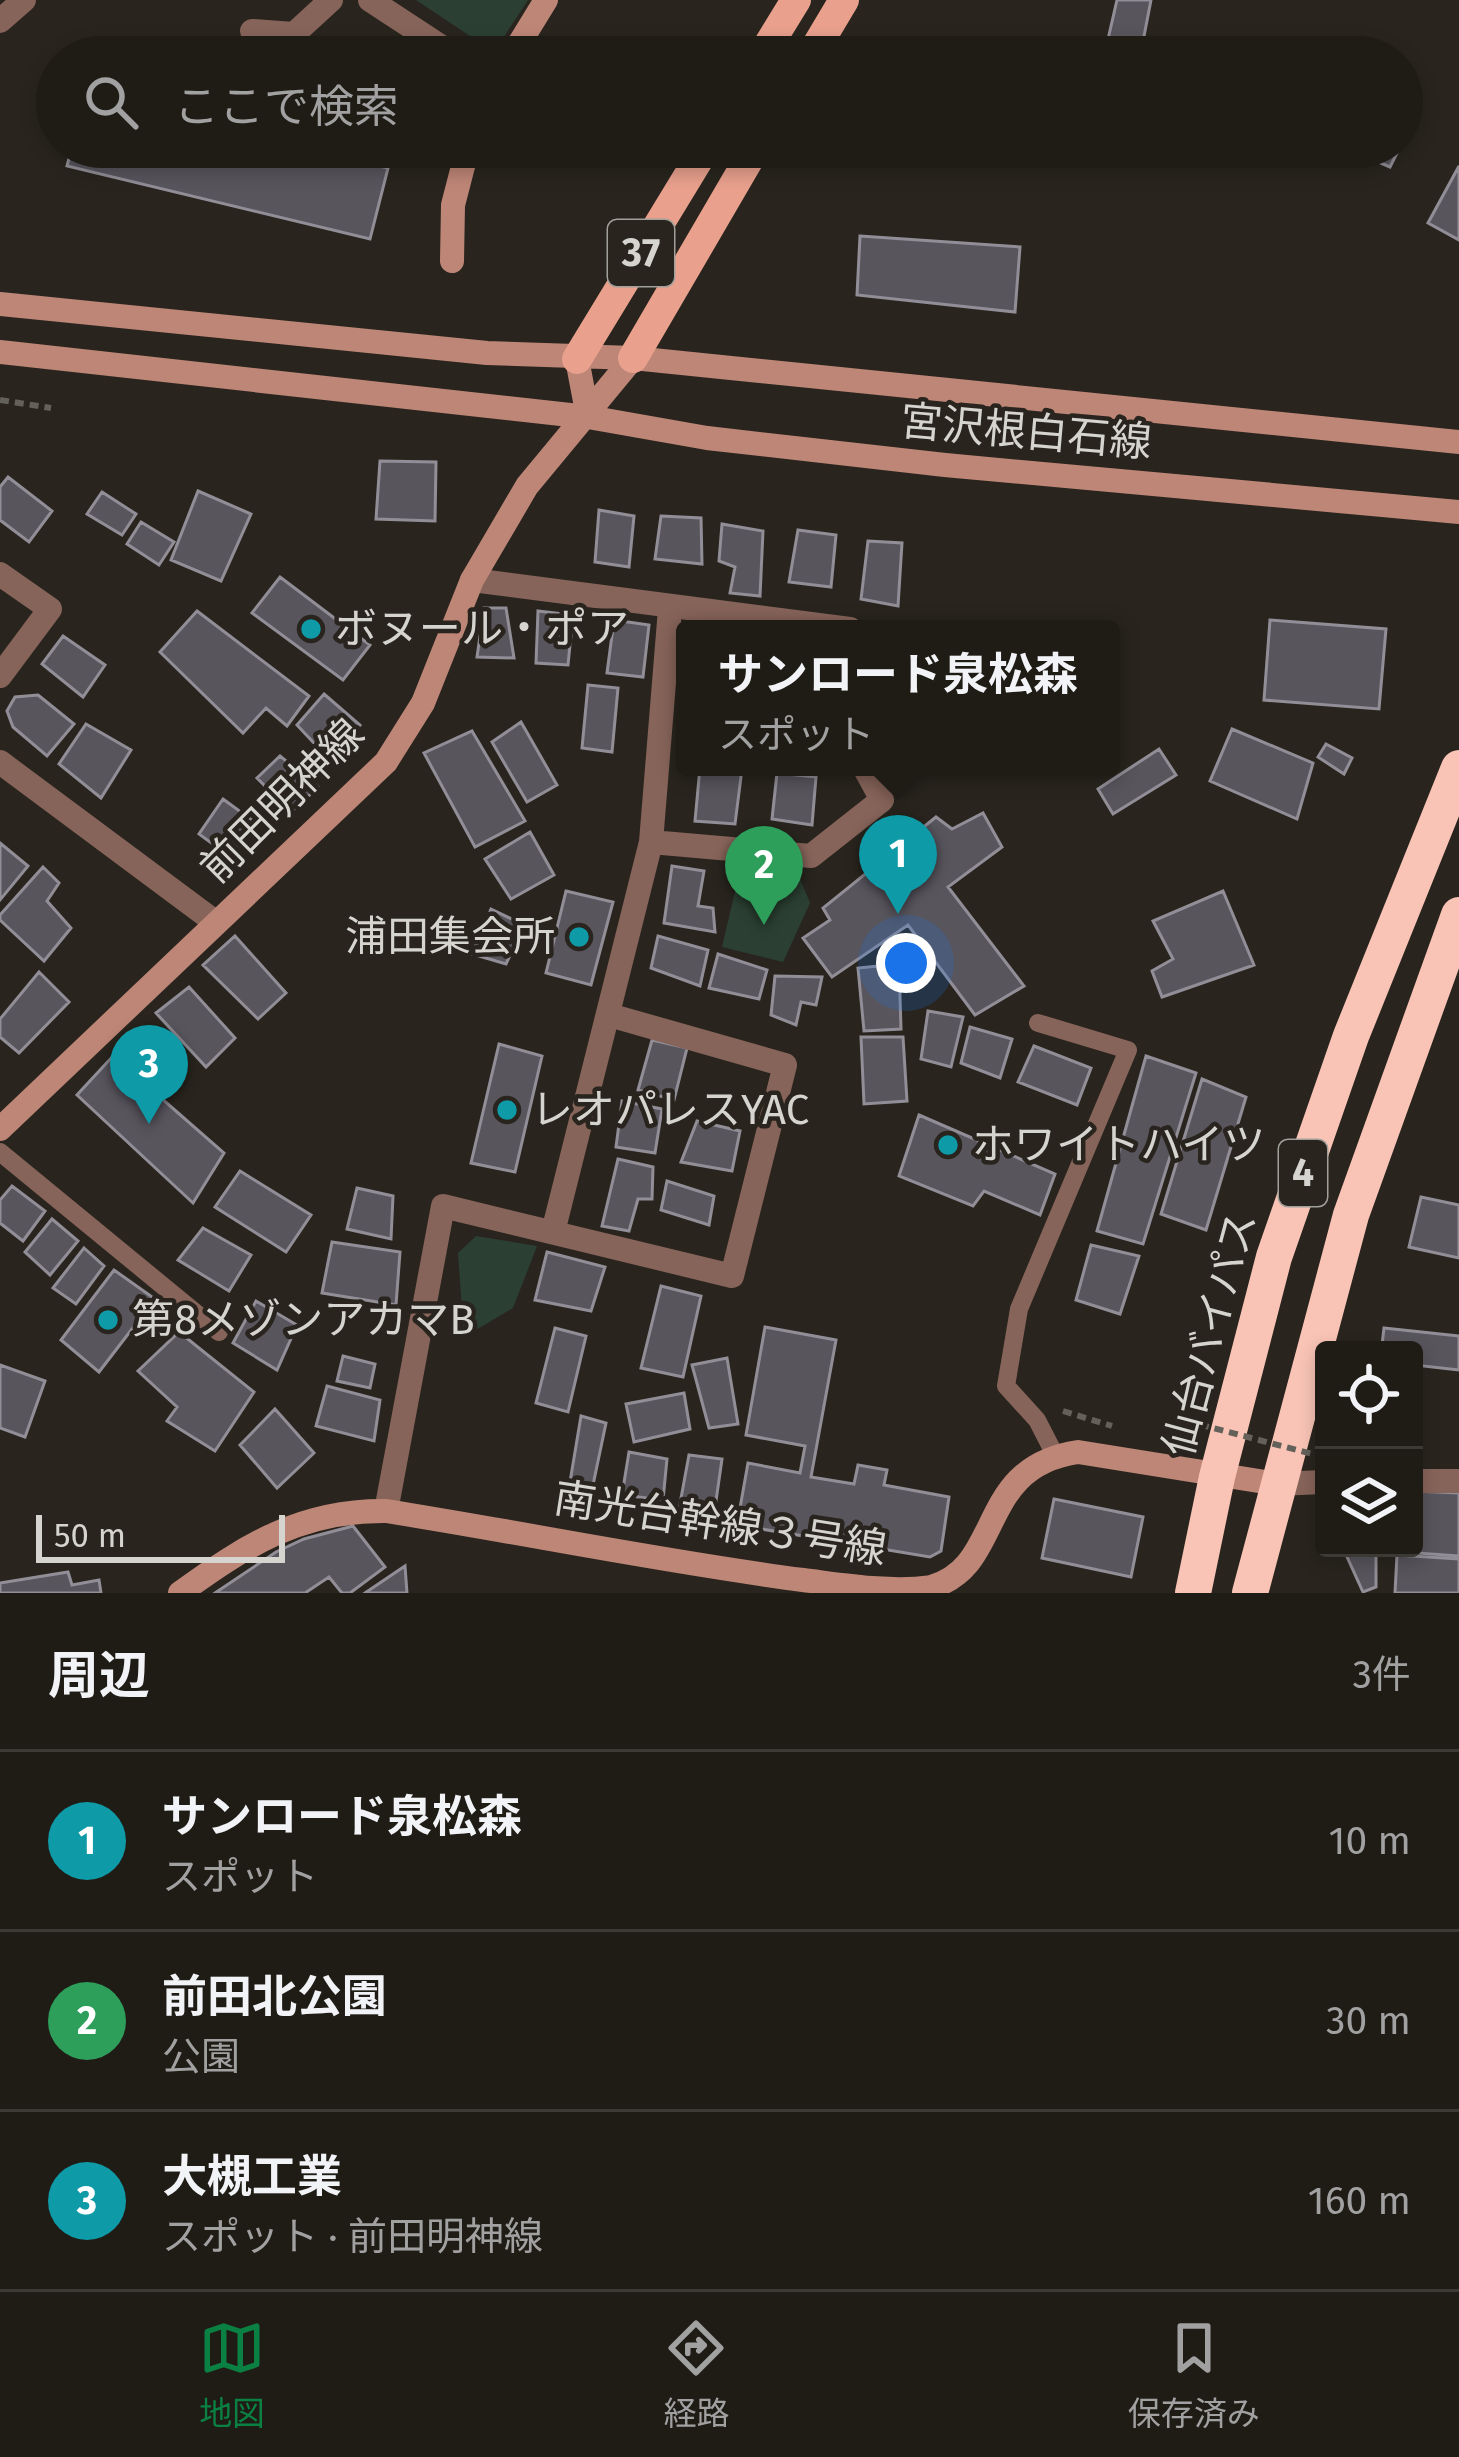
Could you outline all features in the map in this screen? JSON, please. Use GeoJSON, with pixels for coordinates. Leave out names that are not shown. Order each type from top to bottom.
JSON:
{"type":"FeatureCollection","features":[{"type":"Feature","properties":{"kind":"highway","name":"仙台バイパス"},"geometry":{"type":"LineString","coordinates":[[1193,1593],[1216,1477],[1274,1257],[1351,1036],[1459,767]]}},
{"type":"Feature","properties":{"kind":"highway","name":"4"},"geometry":{"type":"LineString","coordinates":[[1250,1593],[1352,1215],[1459,915]]}},
{"type":"Feature","properties":{"kind":"main road"},"geometry":{"type":"LineString","coordinates":[[774,36],[796,0]]}},
{"type":"Feature","properties":{"kind":"main road"},"geometry":{"type":"LineString","coordinates":[[823,36],[844,0]]}},
{"type":"Feature","properties":{"kind":"main road","name":"37"},"geometry":{"type":"LineString","coordinates":[[577,359],[693,168]]}},
{"type":"Feature","properties":{"kind":"main road","name":"37"},"geometry":{"type":"LineString","coordinates":[[633,358],[744,168]]}},
{"type":"Feature","properties":{"kind":"street"},"geometry":{"type":"LineString","coordinates":[[0,21],[24,0]]}},
{"type":"Feature","properties":{"kind":"street"},"geometry":{"type":"LineString","coordinates":[[252,31],[294,34],[332,0]]}},
{"type":"Feature","properties":{"kind":"street"},"geometry":{"type":"LineString","coordinates":[[370,0],[425,36]]}},
{"type":"Feature","properties":{"kind":"street"},"geometry":{"type":"LineString","coordinates":[[524,36],[546,0]]}},
{"type":"Feature","properties":{"kind":"street"},"geometry":{"type":"LineString","coordinates":[[452,261],[453,206],[463,168]]}},
{"type":"Feature","properties":{"kind":"street","name":"宮沢根白石線"},"geometry":{"type":"LineString","coordinates":[[0,304],[577,359],[633,358],[1459,442]]}},
{"type":"Feature","properties":{"kind":"street","name":"宮沢根白石線"},"geometry":{"type":"LineString","coordinates":[[0,352],[588,417],[707,438],[945,465],[1459,512]]}},
{"type":"Feature","properties":{"kind":"street","name":"前田明神線"},"geometry":{"type":"LineString","coordinates":[[0,1129],[386,762],[423,703],[472,580],[527,486],[633,358]]}},
{"type":"Feature","properties":{"kind":"street"},"geometry":{"type":"LineString","coordinates":[[577,359],[588,417]]}},
{"type":"Feature","properties":{"kind":"street"},"geometry":{"type":"LineString","coordinates":[[0,574],[50,610],[0,676]]}},
{"type":"Feature","properties":{"kind":"street"},"geometry":{"type":"LineString","coordinates":[[472,580],[769,620]]}},
{"type":"Feature","properties":{"kind":"street"},"geometry":{"type":"LineString","coordinates":[[553,1232],[651,842],[670,609]]}},
{"type":"Feature","properties":{"kind":"street"},"geometry":{"type":"LineString","coordinates":[[0,762],[215,922]]}},
{"type":"Feature","properties":{"kind":"street"},"geometry":{"type":"LineString","coordinates":[[651,842],[811,856],[882,800],[869,776]]}},
{"type":"Feature","properties":{"kind":"street"},"geometry":{"type":"LineString","coordinates":[[386,1511],[443,1207],[733,1276],[784,1065],[609,1015]]}},
{"type":"Feature","properties":{"kind":"street"},"geometry":{"type":"LineString","coordinates":[[1054,1455],[1078,1451],[1216,1477],[1277,1484],[1315,1482]]}},
{"type":"Feature","properties":{"kind":"street","name":"南光台幹線３号線"},"geometry":{"type":"LineString","coordinates":[[180,1593],[243,1547],[275,1532],[348,1511],[386,1511],[754,1574],[893,1592],[934,1587],[964,1566],[983,1543],[1002,1498],[1022,1473],[1054,1455]]}},
{"type":"Feature","properties":{"kind":"street"},"geometry":{"type":"LineString","coordinates":[[1423,1481],[1459,1481]]}},
{"type":"Feature","properties":{"kind":"lane"},"geometry":{"type":"LineString","coordinates":[[1038,1023],[1128,1050],[1019,1309],[1006,1386],[1037,1420],[1054,1455]]}},
{"type":"Feature","properties":{"kind":"lane"},"geometry":{"type":"LineString","coordinates":[[0,1152],[219,1332]]}},
{"type":"Feature","properties":{"kind":"path"},"geometry":{"type":"LineString","coordinates":[[0,400],[51,408]]}},
{"type":"Feature","properties":{"kind":"path"},"geometry":{"type":"LineString","coordinates":[[1176,1445],[1184,1447],[1190,1422],[1315,1455]]}},
{"type":"Feature","properties":{"kind":"green space"},"geometry":{"type":"Polygon","coordinates":[[[416,0],[528,0],[504,36],[470,36],[416,0]]]}},
{"type":"Feature","properties":{"kind":"green space"},"geometry":{"type":"Polygon","coordinates":[[[740,870],[798,874],[810,903],[783,962],[722,947],[740,870]]]}},
{"type":"Feature","properties":{"kind":"green space"},"geometry":{"type":"Polygon","coordinates":[[[476,1236],[537,1246],[513,1308],[464,1337],[458,1253],[476,1236]]]}},
{"type":"Feature","properties":{"kind":"building"},"geometry":{"type":"Polygon","coordinates":[[[1117,0],[1151,0],[1144,36],[1109,36],[1117,0]]]}},
{"type":"Feature","properties":{"kind":"building"},"geometry":{"type":"Polygon","coordinates":[[[1459,166],[1459,240],[1428,223],[1459,166]]]}},
{"type":"Feature","properties":{"kind":"building"},"geometry":{"type":"Polygon","coordinates":[[[75,168],[388,168],[370,239],[75,168]]]}},
{"type":"Feature","properties":{"kind":"building"},"geometry":{"type":"Polygon","coordinates":[[[860,236],[1020,247],[1015,312],[857,295],[860,236]]]}},
{"type":"Feature","properties":{"kind":"building"},"geometry":{"type":"Polygon","coordinates":[[[380,461],[436,462],[435,521],[376,519],[380,461]]]}},
{"type":"Feature","properties":{"kind":"building"},"geometry":{"type":"Polygon","coordinates":[[[8,477],[52,511],[29,542],[0,520],[0,487],[8,477]]]}},
{"type":"Feature","properties":{"kind":"building"},"geometry":{"type":"Polygon","coordinates":[[[198,491],[251,514],[221,581],[171,560],[198,491]]]}},
{"type":"Feature","properties":{"kind":"building"},"geometry":{"type":"Polygon","coordinates":[[[102,492],[136,514],[122,535],[87,514],[102,492]]]}},
{"type":"Feature","properties":{"kind":"building"},"geometry":{"type":"Polygon","coordinates":[[[599,510],[634,516],[629,567],[595,562],[599,510]]]}},
{"type":"Feature","properties":{"kind":"building"},"geometry":{"type":"Polygon","coordinates":[[[661,516],[701,518],[702,564],[655,559],[661,516]]]}},
{"type":"Feature","properties":{"kind":"building"},"geometry":{"type":"Polygon","coordinates":[[[141,522],[174,542],[159,565],[127,544],[141,522]]]}},
{"type":"Feature","properties":{"kind":"building"},"geometry":{"type":"Polygon","coordinates":[[[722,524],[763,531],[760,596],[730,593],[735,567],[719,561],[722,524]]]}},
{"type":"Feature","properties":{"kind":"building"},"geometry":{"type":"Polygon","coordinates":[[[798,530],[836,535],[831,587],[789,582],[798,530]]]}},
{"type":"Feature","properties":{"kind":"building"},"geometry":{"type":"Polygon","coordinates":[[[868,541],[902,543],[898,606],[861,599],[868,541]]]}},
{"type":"Feature","properties":{"kind":"building","name":"ボヌール・ポア"},"geometry":{"type":"Polygon","coordinates":[[[280,577],[370,645],[343,680],[252,613],[280,577]]]}},
{"type":"Feature","properties":{"kind":"building"},"geometry":{"type":"Polygon","coordinates":[[[484,608],[506,608],[514,658],[477,657],[484,608]]]}},
{"type":"Feature","properties":{"kind":"building"},"geometry":{"type":"Polygon","coordinates":[[[197,611],[309,696],[287,726],[266,708],[243,733],[160,652],[197,611]]]}},
{"type":"Feature","properties":{"kind":"building"},"geometry":{"type":"Polygon","coordinates":[[[538,611],[573,615],[568,665],[536,663],[538,611]]]}},
{"type":"Feature","properties":{"kind":"building"},"geometry":{"type":"Polygon","coordinates":[[[614,620],[649,625],[643,677],[607,673],[614,620]]]}},
{"type":"Feature","properties":{"kind":"building"},"geometry":{"type":"Polygon","coordinates":[[[1270,620],[1386,629],[1379,709],[1264,700],[1270,620]]]}},
{"type":"Feature","properties":{"kind":"building"},"geometry":{"type":"Polygon","coordinates":[[[63,636],[105,665],[83,697],[42,664],[63,636]]]}},
{"type":"Feature","properties":{"kind":"building"},"geometry":{"type":"Polygon","coordinates":[[[588,685],[618,688],[612,752],[582,748],[588,685]]]}},
{"type":"Feature","properties":{"kind":"building"},"geometry":{"type":"Polygon","coordinates":[[[324,694],[360,725],[328,758],[297,725],[324,694]]]}},
{"type":"Feature","properties":{"kind":"building"},"geometry":{"type":"Polygon","coordinates":[[[38,695],[74,724],[47,756],[13,727],[7,711],[15,697],[38,695]]]}},
{"type":"Feature","properties":{"kind":"building"},"geometry":{"type":"Polygon","coordinates":[[[521,722],[557,785],[527,802],[492,742],[521,722]]]}},
{"type":"Feature","properties":{"kind":"building"},"geometry":{"type":"Polygon","coordinates":[[[86,724],[131,750],[101,798],[59,764],[86,724]]]}},
{"type":"Feature","properties":{"kind":"building"},"geometry":{"type":"Polygon","coordinates":[[[1232,729],[1313,763],[1297,819],[1210,781],[1232,729]]]}},
{"type":"Feature","properties":{"kind":"building"},"geometry":{"type":"Polygon","coordinates":[[[472,731],[525,821],[475,847],[424,753],[472,731]]]}},
{"type":"Feature","properties":{"kind":"building"},"geometry":{"type":"Polygon","coordinates":[[[1326,744],[1352,758],[1344,774],[1318,757],[1326,744]]]}},
{"type":"Feature","properties":{"kind":"building"},"geometry":{"type":"Polygon","coordinates":[[[1159,749],[1176,775],[1113,814],[1098,789],[1159,749]]]}},
{"type":"Feature","properties":{"kind":"building"},"geometry":{"type":"Polygon","coordinates":[[[280,756],[318,787],[291,812],[257,778],[280,756]]]}},
{"type":"Feature","properties":{"kind":"building"},"geometry":{"type":"Polygon","coordinates":[[[699,776],[741,776],[735,824],[695,821],[699,776]]]}},
{"type":"Feature","properties":{"kind":"building"},"geometry":{"type":"Polygon","coordinates":[[[777,776],[816,777],[812,825],[772,819],[777,776]]]}},
{"type":"Feature","properties":{"kind":"building"},"geometry":{"type":"Polygon","coordinates":[[[223,799],[256,823],[229,856],[199,834],[223,799]]]}},
{"type":"Feature","properties":{"kind":"building"},"geometry":{"type":"Polygon","coordinates":[[[983,813],[1002,847],[948,887],[1024,986],[975,1015],[908,925],[832,977],[803,938],[830,920],[823,908],[936,817],[952,829],[983,813]]]}},
{"type":"Feature","properties":{"kind":"building"},"geometry":{"type":"Polygon","coordinates":[[[530,832],[554,875],[511,899],[485,859],[530,832]]]}},
{"type":"Feature","properties":{"kind":"building"},"geometry":{"type":"Polygon","coordinates":[[[0,843],[28,866],[0,900],[0,843]]]}},
{"type":"Feature","properties":{"kind":"building"},"geometry":{"type":"Polygon","coordinates":[[[672,866],[704,871],[698,906],[713,908],[715,932],[664,923],[672,866]]]}},
{"type":"Feature","properties":{"kind":"building"},"geometry":{"type":"Polygon","coordinates":[[[43,867],[59,883],[47,901],[71,928],[44,961],[0,920],[43,867]]]}},
{"type":"Feature","properties":{"kind":"building","name":"浦田集会所"},"geometry":{"type":"Polygon","coordinates":[[[566,891],[613,902],[591,985],[546,973],[566,891]]]}},
{"type":"Feature","properties":{"kind":"building"},"geometry":{"type":"Polygon","coordinates":[[[1223,891],[1254,965],[1162,997],[1152,971],[1173,959],[1153,921],[1223,891]]]}},
{"type":"Feature","properties":{"kind":"building"},"geometry":{"type":"Polygon","coordinates":[[[491,909],[524,925],[506,964],[472,954],[491,909]]]}},
{"type":"Feature","properties":{"kind":"building"},"geometry":{"type":"Polygon","coordinates":[[[235,936],[286,993],[258,1019],[203,965],[235,936]]]}},
{"type":"Feature","properties":{"kind":"building"},"geometry":{"type":"Polygon","coordinates":[[[658,936],[708,950],[700,986],[651,968],[658,936]]]}},
{"type":"Feature","properties":{"kind":"building"},"geometry":{"type":"Polygon","coordinates":[[[718,954],[767,970],[759,999],[709,988],[718,954]]]}},
{"type":"Feature","properties":{"kind":"building"},"geometry":{"type":"Polygon","coordinates":[[[899,964],[901,1029],[864,1031],[858,968],[899,964]]]}},
{"type":"Feature","properties":{"kind":"building"},"geometry":{"type":"Polygon","coordinates":[[[39,972],[69,1002],[19,1053],[0,1037],[0,1019],[39,972]]]}},
{"type":"Feature","properties":{"kind":"building"},"geometry":{"type":"Polygon","coordinates":[[[775,976],[822,977],[816,1005],[801,1002],[796,1025],[771,1015],[775,976]]]}},
{"type":"Feature","properties":{"kind":"building"},"geometry":{"type":"Polygon","coordinates":[[[189,987],[235,1038],[206,1067],[156,1013],[189,987]]]}},
{"type":"Feature","properties":{"kind":"building"},"geometry":{"type":"Polygon","coordinates":[[[928,1011],[963,1017],[951,1067],[921,1059],[928,1011]]]}},
{"type":"Feature","properties":{"kind":"building"},"geometry":{"type":"Polygon","coordinates":[[[970,1027],[1012,1039],[1000,1078],[961,1063],[970,1027]]]}},
{"type":"Feature","properties":{"kind":"building"},"geometry":{"type":"Polygon","coordinates":[[[861,1037],[903,1037],[907,1101],[864,1104],[861,1037]]]}},
{"type":"Feature","properties":{"kind":"building"},"geometry":{"type":"Polygon","coordinates":[[[652,1040],[687,1048],[674,1100],[638,1090],[652,1040]]]}},
{"type":"Feature","properties":{"kind":"building","name":"レオパレスYAC"},"geometry":{"type":"Polygon","coordinates":[[[499,1044],[542,1056],[515,1172],[471,1163],[499,1044]]]}},
{"type":"Feature","properties":{"kind":"building"},"geometry":{"type":"Polygon","coordinates":[[[1034,1046],[1091,1068],[1077,1105],[1018,1082],[1034,1046]]]}},
{"type":"Feature","properties":{"kind":"building"},"geometry":{"type":"Polygon","coordinates":[[[113,1056],[224,1153],[193,1203],[77,1095],[113,1056]]]}},
{"type":"Feature","properties":{"kind":"building"},"geometry":{"type":"Polygon","coordinates":[[[1146,1056],[1196,1073],[1143,1244],[1097,1231],[1146,1056]]]}},
{"type":"Feature","properties":{"kind":"building"},"geometry":{"type":"Polygon","coordinates":[[[1202,1079],[1246,1097],[1206,1230],[1161,1214],[1202,1079]]]}},
{"type":"Feature","properties":{"kind":"building"},"geometry":{"type":"Polygon","coordinates":[[[622,1101],[662,1109],[655,1153],[616,1147],[622,1101]]]}},
{"type":"Feature","properties":{"kind":"building","name":"ホワイトハイツ"},"geometry":{"type":"Polygon","coordinates":[[[919,1115],[1055,1174],[1040,1215],[984,1191],[973,1206],[899,1176],[919,1115]]]}},
{"type":"Feature","properties":{"kind":"building"},"geometry":{"type":"Polygon","coordinates":[[[697,1121],[740,1131],[732,1171],[681,1162],[697,1121]]]}},
{"type":"Feature","properties":{"kind":"building"},"geometry":{"type":"Polygon","coordinates":[[[618,1159],[653,1167],[652,1199],[638,1199],[629,1231],[602,1226],[618,1159]]]}},
{"type":"Feature","properties":{"kind":"building"},"geometry":{"type":"Polygon","coordinates":[[[240,1171],[311,1215],[286,1252],[215,1207],[240,1171]]]}},
{"type":"Feature","properties":{"kind":"building"},"geometry":{"type":"Polygon","coordinates":[[[667,1181],[714,1196],[709,1225],[661,1210],[667,1181]]]}},
{"type":"Feature","properties":{"kind":"building"},"geometry":{"type":"Polygon","coordinates":[[[12,1186],[45,1211],[23,1241],[0,1223],[0,1200],[12,1186]]]}},
{"type":"Feature","properties":{"kind":"building"},"geometry":{"type":"Polygon","coordinates":[[[357,1188],[393,1196],[391,1239],[347,1229],[357,1188]]]}},
{"type":"Feature","properties":{"kind":"building"},"geometry":{"type":"Polygon","coordinates":[[[1421,1197],[1459,1205],[1459,1258],[1409,1247],[1421,1197]]]}},
{"type":"Feature","properties":{"kind":"building"},"geometry":{"type":"Polygon","coordinates":[[[52,1219],[78,1241],[50,1275],[25,1252],[52,1219]]]}},
{"type":"Feature","properties":{"kind":"building"},"geometry":{"type":"Polygon","coordinates":[[[203,1228],[251,1255],[229,1291],[178,1260],[203,1228]]]}},
{"type":"Feature","properties":{"kind":"building"},"geometry":{"type":"Polygon","coordinates":[[[332,1242],[400,1252],[396,1305],[322,1293],[332,1242]]]}},
{"type":"Feature","properties":{"kind":"building"},"geometry":{"type":"Polygon","coordinates":[[[1091,1245],[1139,1256],[1120,1314],[1076,1300],[1091,1245]]]}},
{"type":"Feature","properties":{"kind":"building"},"geometry":{"type":"Polygon","coordinates":[[[84,1248],[104,1266],[76,1304],[53,1288],[84,1248]]]}},
{"type":"Feature","properties":{"kind":"building"},"geometry":{"type":"Polygon","coordinates":[[[547,1252],[605,1267],[591,1311],[535,1300],[547,1252]]]}},
{"type":"Feature","properties":{"kind":"building","name":"第8メゾンアカマB"},"geometry":{"type":"Polygon","coordinates":[[[114,1270],[155,1299],[99,1372],[61,1340],[114,1270]]]}},
{"type":"Feature","properties":{"kind":"building"},"geometry":{"type":"Polygon","coordinates":[[[661,1286],[701,1296],[683,1377],[641,1368],[661,1286]]]}},
{"type":"Feature","properties":{"kind":"building"},"geometry":{"type":"Polygon","coordinates":[[[256,1301],[297,1325],[277,1370],[233,1343],[256,1301]]]}},
{"type":"Feature","properties":{"kind":"building"},"geometry":{"type":"Polygon","coordinates":[[[765,1327],[836,1340],[811,1477],[854,1484],[858,1465],[887,1470],[884,1485],[949,1497],[941,1551],[930,1557],[737,1525],[748,1463],[800,1473],[805,1446],[746,1435],[765,1327]]]}},
{"type":"Feature","properties":{"kind":"building"},"geometry":{"type":"Polygon","coordinates":[[[555,1328],[586,1336],[568,1412],[536,1403],[555,1328]]]}},
{"type":"Feature","properties":{"kind":"building"},"geometry":{"type":"Polygon","coordinates":[[[1384,1328],[1459,1336],[1459,1370],[1423,1366],[1423,1341],[1382,1341],[1384,1328]]]}},
{"type":"Feature","properties":{"kind":"building"},"geometry":{"type":"Polygon","coordinates":[[[179,1332],[254,1392],[215,1451],[167,1421],[177,1407],[138,1371],[179,1332]]]}},
{"type":"Feature","properties":{"kind":"building"},"geometry":{"type":"Polygon","coordinates":[[[343,1356],[375,1364],[370,1388],[337,1381],[343,1356]]]}},
{"type":"Feature","properties":{"kind":"building"},"geometry":{"type":"Polygon","coordinates":[[[727,1358],[738,1424],[709,1428],[692,1365],[727,1358]]]}},
{"type":"Feature","properties":{"kind":"building"},"geometry":{"type":"Polygon","coordinates":[[[0,1365],[45,1381],[25,1437],[0,1428],[0,1365]]]}},
{"type":"Feature","properties":{"kind":"building"},"geometry":{"type":"Polygon","coordinates":[[[327,1386],[380,1400],[374,1441],[316,1426],[327,1386]]]}},
{"type":"Feature","properties":{"kind":"building"},"geometry":{"type":"Polygon","coordinates":[[[684,1393],[690,1429],[634,1442],[626,1404],[684,1393]]]}},
{"type":"Feature","properties":{"kind":"building"},"geometry":{"type":"Polygon","coordinates":[[[275,1409],[314,1453],[277,1488],[240,1445],[275,1409]]]}},
{"type":"Feature","properties":{"kind":"building"},"geometry":{"type":"Polygon","coordinates":[[[581,1416],[606,1423],[593,1485],[570,1482],[581,1416]]]}},
{"type":"Feature","properties":{"kind":"building"},"geometry":{"type":"Polygon","coordinates":[[[629,1452],[667,1459],[663,1500],[622,1495],[629,1452]]]}},
{"type":"Feature","properties":{"kind":"building"},"geometry":{"type":"Polygon","coordinates":[[[689,1455],[722,1459],[714,1515],[679,1509],[689,1455]]]}},
{"type":"Feature","properties":{"kind":"building"},"geometry":{"type":"Polygon","coordinates":[[[1423,1491],[1459,1493],[1459,1556],[1423,1553],[1423,1491]]]}},
{"type":"Feature","properties":{"kind":"building"},"geometry":{"type":"Polygon","coordinates":[[[1054,1499],[1143,1517],[1131,1577],[1042,1558],[1054,1499]]]}},
{"type":"Feature","properties":{"kind":"building"},"geometry":{"type":"Polygon","coordinates":[[[353,1526],[385,1567],[350,1593],[342,1593],[329,1577],[305,1593],[215,1593],[276,1552],[353,1526]]]}},
{"type":"Feature","properties":{"kind":"building"},"geometry":{"type":"Polygon","coordinates":[[[1347,1557],[1376,1557],[1376,1587],[1363,1592],[1347,1557]]]}},
{"type":"Feature","properties":{"kind":"building"},"geometry":{"type":"Polygon","coordinates":[[[1397,1557],[1459,1559],[1459,1593],[1395,1593],[1397,1557]]]}},
{"type":"Feature","properties":{"kind":"building"},"geometry":{"type":"Polygon","coordinates":[[[405,1566],[407,1593],[365,1593],[405,1566]]]}},
{"type":"Feature","properties":{"kind":"building"},"geometry":{"type":"Polygon","coordinates":[[[68,1572],[72,1585],[99,1580],[101,1593],[0,1593],[0,1583],[68,1572]]]}},
{"type":"Feature","properties":{"kind":"place","name":"ボヌール・ポア"},"geometry":{"type":"Point","coordinates":[311,629]}},
{"type":"Feature","properties":{"kind":"place","name":"サンロード泉松森"},"geometry":{"type":"Point","coordinates":[898,914]}},
{"type":"Feature","properties":{"kind":"place","name":"前田北公園"},"geometry":{"type":"Point","coordinates":[764,925]}},
{"type":"Feature","properties":{"kind":"place","name":"浦田集会所"},"geometry":{"type":"Point","coordinates":[579,937]}},
{"type":"Feature","properties":{"kind":"place","name":"レオパレスYAC"},"geometry":{"type":"Point","coordinates":[507,1110]}},
{"type":"Feature","properties":{"kind":"place","name":"大槻工業"},"geometry":{"type":"Point","coordinates":[149,1124]}},
{"type":"Feature","properties":{"kind":"place","name":"ホワイトハイツ"},"geometry":{"type":"Point","coordinates":[948,1145]}},
{"type":"Feature","properties":{"kind":"place","name":"第8メゾンアカマB"},"geometry":{"type":"Point","coordinates":[108,1320]}}]}
